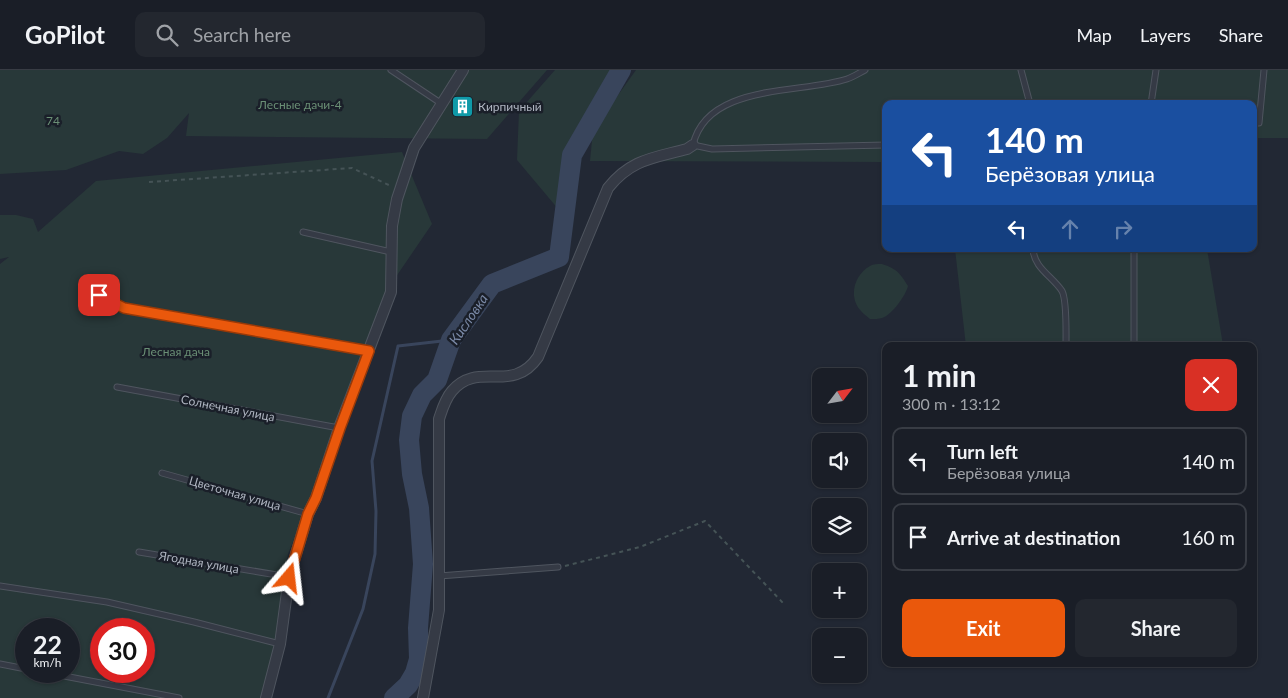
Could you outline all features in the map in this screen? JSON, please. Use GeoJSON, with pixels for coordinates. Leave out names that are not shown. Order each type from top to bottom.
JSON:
{"type":"FeatureCollection","features":[{"type":"Feature","properties":{"kind":"street"},"geometry":{"type":"LineString","coordinates":[[266,698],[280,644],[289,578],[308,514],[316,498],[391,292],[392,226],[400,190],[414,148],[463,70]]}},
{"type":"Feature","properties":{"kind":"street"},"geometry":{"type":"LineString","coordinates":[[423,698],[439,610],[439,419],[445,402],[452,390],[462,382],[473,377],[516,376],[534,364],[608,188],[623,172],[640,161],[687,149],[693,145]]}},
{"type":"Feature","properties":{"kind":"lane"},"geometry":{"type":"LineString","coordinates":[[391,70],[442,104]]}},
{"type":"Feature","properties":{"kind":"lane"},"geometry":{"type":"LineString","coordinates":[[865,70],[847,79],[758,95],[731,102],[719,108],[713,114],[700,129],[693,145],[712,149],[882,145]]}},
{"type":"Feature","properties":{"kind":"lane"},"geometry":{"type":"LineString","coordinates":[[1021,70],[1029,100]]}},
{"type":"Feature","properties":{"kind":"lane"},"geometry":{"type":"LineString","coordinates":[[1152,100],[1156,70]]}},
{"type":"Feature","properties":{"kind":"lane"},"geometry":{"type":"LineString","coordinates":[[1257,123],[1264,70]]}},
{"type":"Feature","properties":{"kind":"lane"},"geometry":{"type":"LineString","coordinates":[[303,232],[391,252]]}},
{"type":"Feature","properties":{"kind":"lane"},"geometry":{"type":"LineString","coordinates":[[1033,252],[1033,256],[1042,270],[1063,292],[1066,342]]}},
{"type":"Feature","properties":{"kind":"lane"},"geometry":{"type":"LineString","coordinates":[[1134,252],[1134,342]]}},
{"type":"Feature","properties":{"kind":"lane"},"geometry":{"type":"LineString","coordinates":[[99,295],[124,308],[369,351]]}},
{"type":"Feature","properties":{"kind":"lane","name":"Солнечная улица"},"geometry":{"type":"LineString","coordinates":[[117,387],[340,428]]}},
{"type":"Feature","properties":{"kind":"lane","name":"Цветочная улица"},"geometry":{"type":"LineString","coordinates":[[162,473],[308,514]]}},
{"type":"Feature","properties":{"kind":"lane","name":"Ягодная улица"},"geometry":{"type":"LineString","coordinates":[[139,552],[289,578]]}},
{"type":"Feature","properties":{"kind":"lane"},"geometry":{"type":"LineString","coordinates":[[439,576],[558,567]]}},
{"type":"Feature","properties":{"kind":"lane"},"geometry":{"type":"LineString","coordinates":[[0,586],[107,602],[280,644]]}},
{"type":"Feature","properties":{"kind":"lane"},"geometry":{"type":"LineString","coordinates":[[0,664],[15,667]]}},
{"type":"Feature","properties":{"kind":"lane"},"geometry":{"type":"LineString","coordinates":[[80,679],[179,698]]}},
{"type":"Feature","properties":{"kind":"path"},"geometry":{"type":"LineString","coordinates":[[149,182],[352,168],[400,190]]}},
{"type":"Feature","properties":{"kind":"path"},"geometry":{"type":"LineString","coordinates":[[558,567],[640,547],[705,521],[784,604]]}},
{"type":"Feature","properties":{"kind":"green space"},"geometry":{"type":"Polygon","coordinates":[[[0,70],[547,70],[487,139],[186,136],[189,113],[167,138],[143,154],[119,151],[66,170],[0,174],[0,70]]]}},
{"type":"Feature","properties":{"kind":"green space"},"geometry":{"type":"Polygon","coordinates":[[[555,70],[616,70],[592,112],[559,210],[517,160],[519,111],[555,70]]]}},
{"type":"Feature","properties":{"kind":"green space"},"geometry":{"type":"Polygon","coordinates":[[[636,70],[1288,70],[1288,138],[1257,138],[1257,100],[882,100],[882,162],[590,161],[593,130],[636,70]]]}},
{"type":"Feature","properties":{"kind":"green space","name":"Лесная дача"},"geometry":{"type":"Polygon","coordinates":[[[402,152],[432,224],[387,290],[320,474],[288,554],[266,698],[0,698],[0,264],[9,257],[0,259],[0,215],[16,215],[33,219],[38,232],[96,181],[402,152]]]}},
{"type":"Feature","properties":{"kind":"green space"},"geometry":{"type":"Polygon","coordinates":[[[955,252],[1208,252],[1222,342],[966,342],[955,252]]]}},
{"type":"Feature","properties":{"kind":"green space"},"geometry":{"type":"Polygon","coordinates":[[[882,264],[898,272],[908,286],[902,299],[890,313],[882,318],[870,319],[857,305],[854,293],[855,287],[864,270],[873,265],[882,264]]]}},
{"type":"Feature","properties":{"kind":"waterway","name":"Кисловка"},"geometry":{"type":"LineString","coordinates":[[394,698],[408,685],[415,673],[419,659],[418,628],[423,564],[419,508],[412,474],[409,440],[412,416],[422,395],[437,380],[451,340],[492,284],[559,257],[572,155],[621,70]]}},
{"type":"Feature","properties":{"kind":"waterway"},"geometry":{"type":"LineString","coordinates":[[328,698],[363,609],[375,554],[376,511],[372,461],[398,346],[451,340]]}},
{"type":"Feature","properties":{"kind":"place","name":"Кирпичный"},"geometry":{"type":"Point","coordinates":[462,106]}},
{"type":"Feature","properties":{"kind":"route"},"geometry":{"type":"LineString","coordinates":[[99,295],[124,308],[369,351],[316,498],[308,514],[289,578]]}},
{"type":"Feature","properties":{"kind":"park label","name":"Лесные дачи-4"},"geometry":{"type":"Point","coordinates":[300,104]}},
{"type":"Feature","properties":{"kind":"park label","name":"74"},"geometry":{"type":"Point","coordinates":[53,120]}}]}
